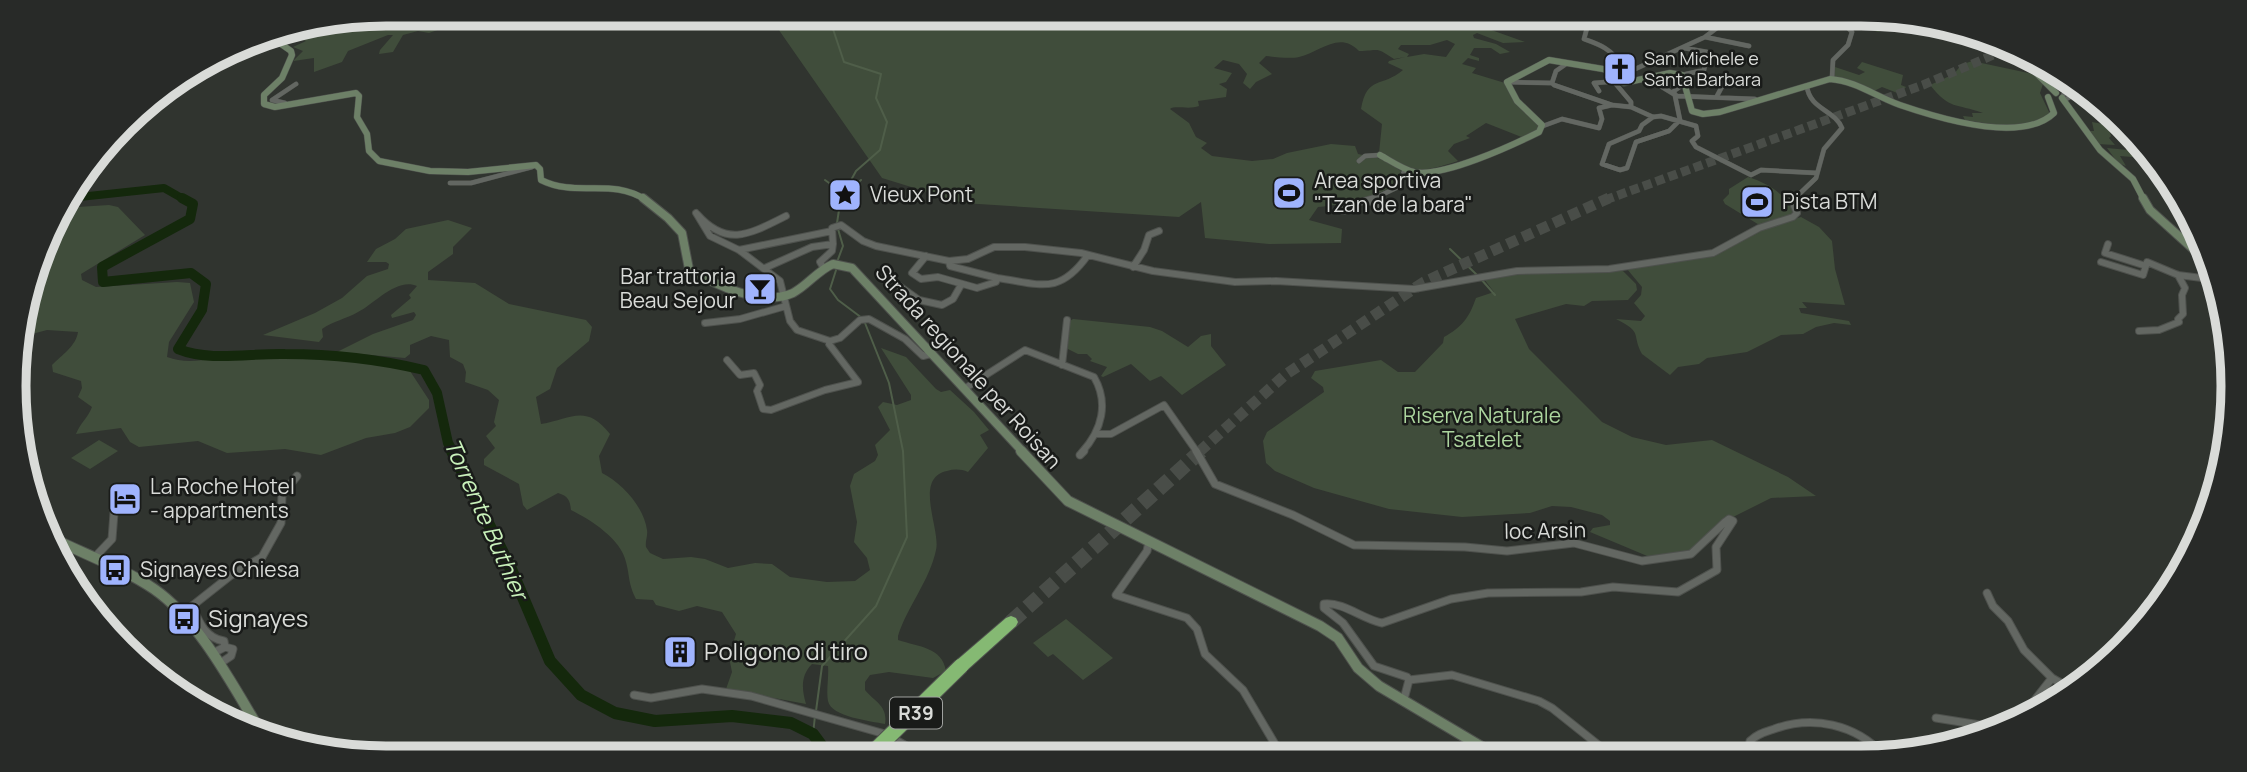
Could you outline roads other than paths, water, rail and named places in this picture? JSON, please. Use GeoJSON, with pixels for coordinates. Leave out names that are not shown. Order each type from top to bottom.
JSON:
{"type":"FeatureCollection","features":[{"type":"Feature","properties":{"kind":"highway","name":"R39"},"geometry":{"type":"LineString","coordinates":[[880,746],[961,666],[1011,622]]}},
{"type":"Feature","properties":{"kind":"main road"},"geometry":{"type":"LineString","coordinates":[[279,43],[291,51],[292,55],[282,78],[264,95],[264,104],[275,107],[350,92],[359,96],[357,117],[367,134],[369,150],[376,159],[384,163],[430,171],[468,172],[537,166],[541,180],[553,186],[618,188],[632,191],[678,228],[686,243],[686,265],[693,272],[753,295],[783,296],[800,290],[823,267]]}},
{"type":"Feature","properties":{"kind":"main road"},"geometry":{"type":"LineString","coordinates":[[1380,155],[1405,169],[1420,173],[1436,170],[1541,130],[1543,126],[1517,101],[1507,82],[1529,72],[1542,61],[1606,71],[1618,80],[1650,79],[1668,71],[1682,75],[1693,112],[1701,115],[1832,78],[1844,80],[1888,100],[1933,114],[2011,127],[2042,126],[2052,118],[2057,96]]}},
{"type":"Feature","properties":{"kind":"main road"},"geometry":{"type":"LineString","coordinates":[[2031,69],[2100,150],[2133,179],[2150,210],[2193,248]]}},
{"type":"Feature","properties":{"kind":"main road","name":"Strada regionale per Roisan"},"geometry":{"type":"LineString","coordinates":[[823,267],[838,264],[852,268],[1068,501],[1332,633],[1365,675],[1481,746]]}},
{"type":"Feature","properties":{"kind":"main road"},"geometry":{"type":"LineString","coordinates":[[62,543],[153,588],[170,602],[213,653],[253,720]]}},
{"type":"Feature","properties":{"kind":"street"},"geometry":{"type":"LineString","coordinates":[[1590,26],[1584,39],[1611,51],[1618,59],[1619,64],[1606,71]]}},
{"type":"Feature","properties":{"kind":"street"},"geometry":{"type":"LineString","coordinates":[[1600,91],[1594,83],[1618,80],[1705,37],[1719,26]]}},
{"type":"Feature","properties":{"kind":"street"},"geometry":{"type":"LineString","coordinates":[[1832,78],[1833,60],[1848,45],[1852,32],[1846,26]]}},
{"type":"Feature","properties":{"kind":"street"},"geometry":{"type":"LineString","coordinates":[[1705,37],[1749,46]]}},
{"type":"Feature","properties":{"kind":"street"},"geometry":{"type":"LineString","coordinates":[[1682,48],[1707,52],[1704,70],[1682,75]]}},
{"type":"Feature","properties":{"kind":"street"},"geometry":{"type":"LineString","coordinates":[[1552,83],[1556,68],[1566,64]]}},
{"type":"Feature","properties":{"kind":"street"},"geometry":{"type":"LineString","coordinates":[[1650,79],[1675,96],[1755,99]]}},
{"type":"Feature","properties":{"kind":"street"},"geometry":{"type":"LineString","coordinates":[[1717,96],[1726,79]]}},
{"type":"Feature","properties":{"kind":"street"},"geometry":{"type":"LineString","coordinates":[[1618,80],[1632,107]]}},
{"type":"Feature","properties":{"kind":"street"},"geometry":{"type":"LineString","coordinates":[[1507,82],[1552,83],[1564,90],[1612,105],[1632,107],[1653,117],[1680,120],[1698,128],[1698,136],[1692,141],[1696,147],[1751,175],[1761,170],[1817,173]]}},
{"type":"Feature","properties":{"kind":"street"},"geometry":{"type":"LineString","coordinates":[[296,84],[272,100],[279,104],[321,98]]}},
{"type":"Feature","properties":{"kind":"street"},"geometry":{"type":"LineString","coordinates":[[1653,117],[1636,132],[1608,142],[1602,164],[1620,170],[1627,168],[1636,142],[1669,131],[1680,120],[1676,87],[1684,84]]}},
{"type":"Feature","properties":{"kind":"street"},"geometry":{"type":"LineString","coordinates":[[823,267],[820,262],[832,251],[833,226],[841,225],[871,244],[949,261],[964,260],[1001,246],[1090,255],[1133,267],[1234,282],[1276,281],[1422,289],[1517,271],[1622,267],[1713,253],[1729,247],[1757,229],[1793,218],[1797,213],[1792,201],[1816,178],[1824,149],[1842,128],[1839,120],[1817,107],[1807,86]]}},
{"type":"Feature","properties":{"kind":"street"},"geometry":{"type":"LineString","coordinates":[[2057,96],[2064,89]]}},
{"type":"Feature","properties":{"kind":"street"},"geometry":{"type":"LineString","coordinates":[[2057,96],[2074,97]]}},
{"type":"Feature","properties":{"kind":"street"},"geometry":{"type":"LineString","coordinates":[[1543,126],[1562,120],[1599,128],[1602,119],[1598,109],[1612,105]]}},
{"type":"Feature","properties":{"kind":"street"},"geometry":{"type":"LineString","coordinates":[[1359,161],[1365,156],[1380,155]]}},
{"type":"Feature","properties":{"kind":"street"},"geometry":{"type":"LineString","coordinates":[[450,183],[471,183],[537,166]]}},
{"type":"Feature","properties":{"kind":"street"},"geometry":{"type":"LineString","coordinates":[[1343,211],[1342,207],[1369,201],[1398,187],[1405,169]]}},
{"type":"Feature","properties":{"kind":"street"},"geometry":{"type":"LineString","coordinates":[[1369,201],[1384,209]]}},
{"type":"Feature","properties":{"kind":"street"},"geometry":{"type":"LineString","coordinates":[[786,216],[764,227],[727,236],[719,233],[696,213],[707,234],[738,250],[780,281],[790,321],[797,330],[830,341],[840,338],[863,319],[905,339],[923,356],[931,354]]}},
{"type":"Feature","properties":{"kind":"street"},"geometry":{"type":"LineString","coordinates":[[738,250],[772,246],[791,237],[832,231]]}},
{"type":"Feature","properties":{"kind":"street"},"geometry":{"type":"LineString","coordinates":[[1133,267],[1144,250],[1149,235],[1160,231]]}},
{"type":"Feature","properties":{"kind":"street"},"geometry":{"type":"LineString","coordinates":[[765,268],[811,247],[833,244]]}},
{"type":"Feature","properties":{"kind":"street"},"geometry":{"type":"LineString","coordinates":[[2108,244],[2105,253],[2146,266]]}},
{"type":"Feature","properties":{"kind":"street"},"geometry":{"type":"LineString","coordinates":[[949,261],[948,265],[954,268],[997,278],[1055,286],[1076,273],[1090,255]]}},
{"type":"Feature","properties":{"kind":"street"},"geometry":{"type":"LineString","coordinates":[[926,256],[912,273],[918,279],[927,280],[940,276],[961,285],[985,288],[996,282],[997,278]]}},
{"type":"Feature","properties":{"kind":"street"},"geometry":{"type":"LineString","coordinates":[[2101,262],[2143,275],[2147,262],[2154,263],[2178,275],[2204,278]]}},
{"type":"Feature","properties":{"kind":"street"},"geometry":{"type":"LineString","coordinates":[[2139,331],[2159,330],[2179,322],[2178,319],[2183,314],[2182,295],[2185,288],[2178,275]]}},
{"type":"Feature","properties":{"kind":"street"},"geometry":{"type":"LineString","coordinates":[[898,285],[919,300],[943,305],[953,299],[961,285]]}},
{"type":"Feature","properties":{"kind":"street"},"geometry":{"type":"LineString","coordinates":[[705,323],[740,319],[786,306]]}},
{"type":"Feature","properties":{"kind":"street"},"geometry":{"type":"LineString","coordinates":[[1062,365],[1067,320]]}},
{"type":"Feature","properties":{"kind":"street"},"geometry":{"type":"LineString","coordinates":[[727,360],[740,375],[754,373],[760,385],[757,391],[761,405],[763,409],[771,410],[825,390],[858,382],[829,344],[830,341]]}},
{"type":"Feature","properties":{"kind":"street"},"geometry":{"type":"LineString","coordinates":[[964,389],[1002,368],[1021,351],[1029,351],[1096,378],[1105,409],[1095,434],[1080,455]]}},
{"type":"Feature","properties":{"kind":"street","name":"loc Arsin"},"geometry":{"type":"LineString","coordinates":[[1095,434],[1104,438],[1111,436],[1145,412],[1164,405],[1175,425],[1207,464],[1215,484],[1293,515],[1354,545],[1465,547],[1507,551],[1574,543],[1642,561],[1691,554],[1725,522],[1729,519],[1732,522],[1716,547],[1717,570],[1711,576],[1678,592],[1613,587],[1581,592],[1488,593],[1451,599],[1382,623],[1371,621],[1334,603],[1324,604],[1324,608],[1343,623],[1360,643],[1374,666],[1387,672],[1402,674],[1409,680]]}},
{"type":"Feature","properties":{"kind":"street"},"geometry":{"type":"LineString","coordinates":[[225,647],[224,641],[216,640],[203,629],[191,606],[230,576],[262,557],[281,523],[282,495],[297,476]]}},
{"type":"Feature","properties":{"kind":"street"},"geometry":{"type":"LineString","coordinates":[[93,559],[115,536],[114,513]]}},
{"type":"Feature","properties":{"kind":"street"},"geometry":{"type":"LineString","coordinates":[[1149,542],[1147,551],[1116,595],[1187,618],[1197,629],[1205,654],[1243,690],[1276,746]]}},
{"type":"Feature","properties":{"kind":"street"},"geometry":{"type":"LineString","coordinates":[[1987,593],[1993,606],[2008,621],[2024,650],[2062,684]]}},
{"type":"Feature","properties":{"kind":"street"},"geometry":{"type":"LineString","coordinates":[[213,653],[225,647],[231,648],[233,653],[219,664]]}},
{"type":"Feature","properties":{"kind":"street"},"geometry":{"type":"LineString","coordinates":[[1404,699],[1409,680],[1452,675],[1539,701],[1552,708],[1600,746]]}},
{"type":"Feature","properties":{"kind":"street"},"geometry":{"type":"LineString","coordinates":[[2033,702],[2052,678]]}},
{"type":"Feature","properties":{"kind":"street"},"geometry":{"type":"LineString","coordinates":[[634,695],[644,699],[695,689],[750,695],[827,719],[881,732],[909,746]]}},
{"type":"Feature","properties":{"kind":"street"},"geometry":{"type":"LineString","coordinates":[[1937,718],[1983,724]]}},
{"type":"Feature","properties":{"kind":"street"},"geometry":{"type":"LineString","coordinates":[[1750,746],[1750,741],[1755,736],[1808,721],[1858,736],[1875,745]]}},
{"type":"Feature","properties":{"kind":"waterway"},"geometry":{"type":"LineString","coordinates":[[831,26],[844,62],[881,74],[876,98],[887,122],[880,150],[856,171],[849,189]]}},
{"type":"Feature","properties":{"kind":"waterway"},"geometry":{"type":"LineString","coordinates":[[825,180],[836,188],[849,189]]}},
{"type":"Feature","properties":{"kind":"waterway"},"geometry":{"type":"LineString","coordinates":[[849,189],[861,180]]}},
{"type":"Feature","properties":{"kind":"waterway","name":"Torrente Buthier"},"geometry":{"type":"LineString","coordinates":[[80,197],[164,188],[185,200]]}},
{"type":"Feature","properties":{"kind":"waterway"},"geometry":{"type":"LineString","coordinates":[[837,223],[839,210],[847,203],[849,189]]}},
{"type":"Feature","properties":{"kind":"waterway","name":"Torrente Buthier"},"geometry":{"type":"LineString","coordinates":[[182,198],[193,204],[190,219],[102,267],[103,282],[191,273],[206,284],[202,310],[178,349],[190,353],[217,356],[338,356],[424,370],[437,393],[448,443],[453,452]]}},
{"type":"Feature","properties":{"kind":"waterway"},"geometry":{"type":"LineString","coordinates":[[837,262],[843,246],[838,229]]}},
{"type":"Feature","properties":{"kind":"waterway"},"geometry":{"type":"LineString","coordinates":[[1450,249],[1477,275]]}},
{"type":"Feature","properties":{"kind":"waterway"},"geometry":{"type":"LineString","coordinates":[[837,267],[830,289],[838,300],[862,318]]}},
{"type":"Feature","properties":{"kind":"waterway"},"geometry":{"type":"LineString","coordinates":[[1481,279],[1495,295]]}},
{"type":"Feature","properties":{"kind":"waterway"},"geometry":{"type":"LineString","coordinates":[[816,711],[822,666],[876,606],[907,537],[903,451],[889,383],[865,323]]}},
{"type":"Feature","properties":{"kind":"waterway","name":"Torrente Buthier"},"geometry":{"type":"LineString","coordinates":[[452,451],[511,569],[550,661],[581,695],[615,713],[655,721],[732,716],[791,723],[813,734],[822,746]]}},
{"type":"Feature","properties":{"kind":"waterway"},"geometry":{"type":"LineString","coordinates":[[813,734],[815,716]]}},
{"type":"Feature","properties":{"kind":"tunnel"},"geometry":{"type":"LineString","coordinates":[[1605,200],[1923,85],[1997,53]]}},
{"type":"Feature","properties":{"kind":"tunnel"},"geometry":{"type":"LineString","coordinates":[[1199,452],[1285,375],[1424,282],[1609,198]]}},
{"type":"Feature","properties":{"kind":"tunnel"},"geometry":{"type":"LineString","coordinates":[[1011,622],[1201,451]]}},
{"type":"Feature","properties":{"kind":"place","name":"San Michele e Santa Barbara"},"geometry":{"type":"Point","coordinates":[1620,69]}},
{"type":"Feature","properties":{"kind":"place","name":"Area sportiva \"Tzan de la bara\""},"geometry":{"type":"Point","coordinates":[1289,193]}},
{"type":"Feature","properties":{"kind":"place","name":"Vieux Pont"},"geometry":{"type":"Point","coordinates":[845,195]}},
{"type":"Feature","properties":{"kind":"place","name":"Pista BTM"},"geometry":{"type":"Point","coordinates":[1757,202]}},
{"type":"Feature","properties":{"kind":"place","name":"Bar trattoria Beau Sejour"},"geometry":{"type":"Point","coordinates":[760,289]}},
{"type":"Feature","properties":{"kind":"place","name":"La Roche Hotel - appartments"},"geometry":{"type":"Point","coordinates":[125,499]}},
{"type":"Feature","properties":{"kind":"place","name":"Signayes Chiesa"},"geometry":{"type":"Point","coordinates":[115,570]}},
{"type":"Feature","properties":{"kind":"place","name":"Signayes"},"geometry":{"type":"Point","coordinates":[184,619]}},
{"type":"Feature","properties":{"kind":"place","name":"Poligono di tiro"},"geometry":{"type":"Point","coordinates":[680,652]}},
{"type":"Feature","properties":{"kind":"park label","name":"Riserva Naturale Tsatelet"},"geometry":{"type":"Point","coordinates":[1482,428]}}]}
